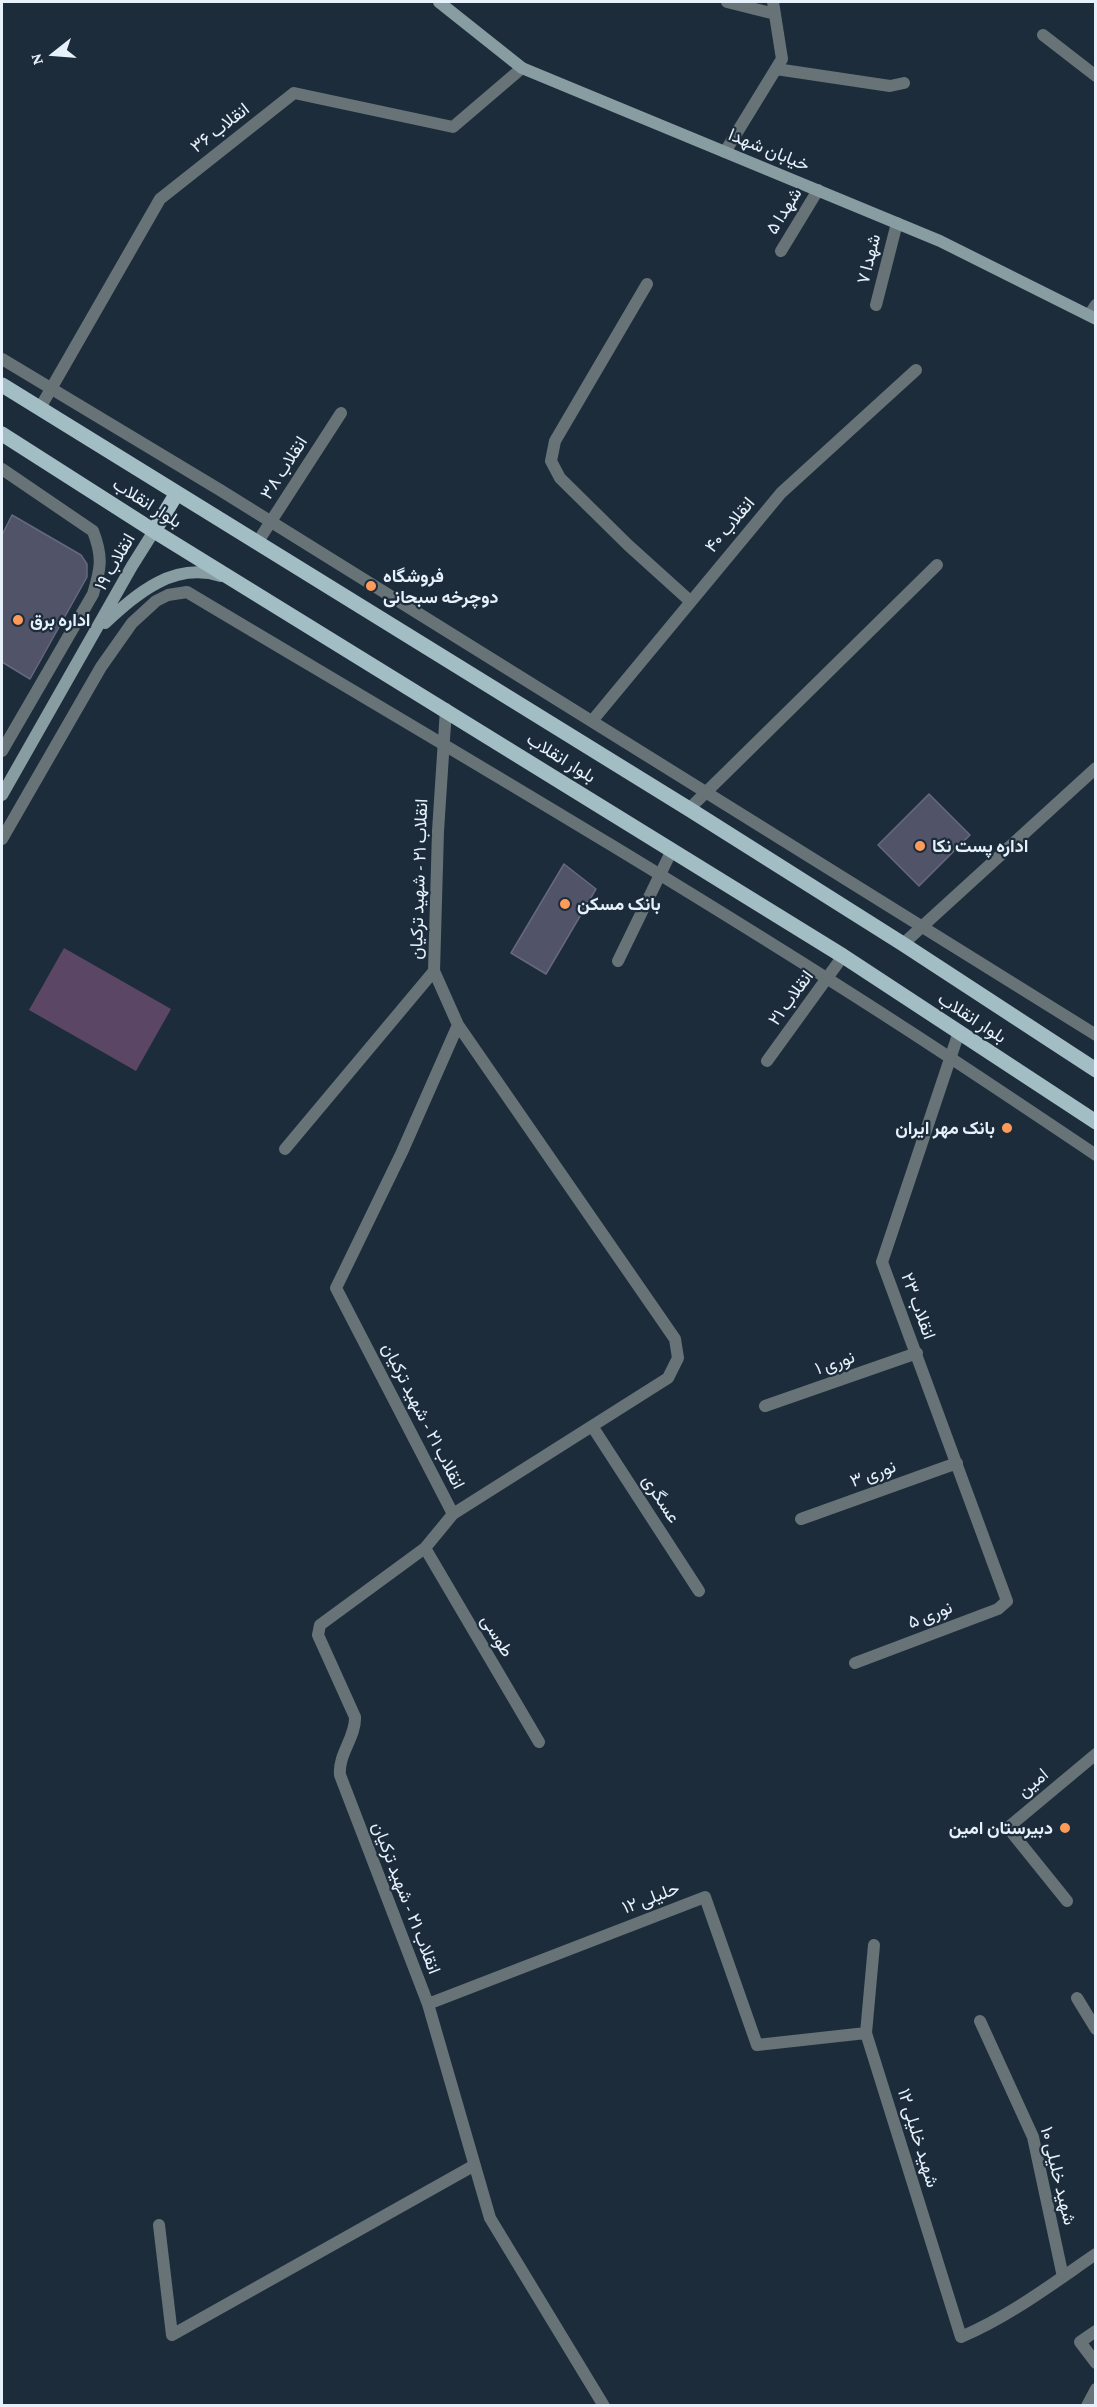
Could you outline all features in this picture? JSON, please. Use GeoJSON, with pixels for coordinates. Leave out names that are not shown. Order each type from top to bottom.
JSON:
{"type":"FeatureCollection","features":[{"type":"Feature","properties":{"kind":"main road","name":"خیابان شهدا"},"geometry":{"type":"LineString","coordinates":[[439,2],[522,68],[940,241],[1093,313]]}},
{"type":"Feature","properties":{"kind":"main road","name":"بلوار انقلاب"},"geometry":{"type":"LineString","coordinates":[[2,385],[689,809],[903,944],[1095,1070]]}},
{"type":"Feature","properties":{"kind":"main road","name":"بلوار انقلاب"},"geometry":{"type":"LineString","coordinates":[[2,434],[154,531],[446,709],[843,956],[1095,1122]]}},
{"type":"Feature","properties":{"kind":"main road"},"geometry":{"type":"LineString","coordinates":[[154,531],[177,493]]}},
{"type":"Feature","properties":{"kind":"main road","name":"انقلاب ۱۹"},"geometry":{"type":"LineString","coordinates":[[97,630],[154,531]]}},
{"type":"Feature","properties":{"kind":"main road","name":"انقلاب ۱۹"},"geometry":{"type":"LineString","coordinates":[[97,630],[148,587],[180,574],[211,573],[235,581]]}},
{"type":"Feature","properties":{"kind":"main road"},"geometry":{"type":"LineString","coordinates":[[2,795],[97,630]]}},
{"type":"Feature","properties":{"kind":"street"},"geometry":{"type":"LineString","coordinates":[[726,152],[782,59],[774,8],[728,2]]}},
{"type":"Feature","properties":{"kind":"street"},"geometry":{"type":"LineString","coordinates":[[1043,35],[1095,76]]}},
{"type":"Feature","properties":{"kind":"street","name":"انقلاب ۳۶"},"geometry":{"type":"LineString","coordinates":[[40,408],[160,199],[294,93],[453,127],[522,68]]}},
{"type":"Feature","properties":{"kind":"street"},"geometry":{"type":"LineString","coordinates":[[776,69],[890,86],[904,83]]}},
{"type":"Feature","properties":{"kind":"street","name":"شهدا ۵"},"geometry":{"type":"LineString","coordinates":[[781,251],[818,190]]}},
{"type":"Feature","properties":{"kind":"street","name":"شهدا ۷"},"geometry":{"type":"LineString","coordinates":[[876,305],[897,223]]}},
{"type":"Feature","properties":{"kind":"street"},"geometry":{"type":"LineString","coordinates":[[647,284],[555,441],[551,461],[560,478],[628,545],[690,601]]}},
{"type":"Feature","properties":{"kind":"street"},"geometry":{"type":"LineString","coordinates":[[2,359],[220,490],[1095,1035]]}},
{"type":"Feature","properties":{"kind":"street","name":"انقلاب ۴۰"},"geometry":{"type":"LineString","coordinates":[[592,721],[781,493],[916,370]]}},
{"type":"Feature","properties":{"kind":"street","name":"انقلاب ۳۸"},"geometry":{"type":"LineString","coordinates":[[256,543],[341,412]]}},
{"type":"Feature","properties":{"kind":"street"},"geometry":{"type":"LineString","coordinates":[[2,469],[93,531],[99,546],[101,570],[93,594],[2,751]]}},
{"type":"Feature","properties":{"kind":"street"},"geometry":{"type":"LineString","coordinates":[[689,809],[937,565]]}},
{"type":"Feature","properties":{"kind":"street"},"geometry":{"type":"LineString","coordinates":[[2,839],[100,667],[132,623],[156,601],[173,594],[187,592],[660,875],[950,1058],[1095,1155]]}},
{"type":"Feature","properties":{"kind":"street","name":"انقلاب ۲۱ - شهید ترکیان"},"geometry":{"type":"LineString","coordinates":[[446,709],[438,831],[434,971],[458,1025],[402,1152],[336,1288],[453,1514],[425,1548],[320,1625],[318,1635],[355,1717],[355,1724],[339,1764],[340,1775],[428,2004],[473,2166],[490,2218],[604,2406]]}},
{"type":"Feature","properties":{"kind":"street"},"geometry":{"type":"LineString","coordinates":[[903,944],[1095,768]]}},
{"type":"Feature","properties":{"kind":"street"},"geometry":{"type":"LineString","coordinates":[[618,961],[672,850]]}},
{"type":"Feature","properties":{"kind":"street","name":"انقلاب ۲۱"},"geometry":{"type":"LineString","coordinates":[[767,1061],[843,956]]}},
{"type":"Feature","properties":{"kind":"street"},"geometry":{"type":"LineString","coordinates":[[285,1149],[434,971]]}},
{"type":"Feature","properties":{"kind":"street"},"geometry":{"type":"LineString","coordinates":[[453,1514],[668,1377],[678,1358],[675,1339],[458,1025]]}},
{"type":"Feature","properties":{"kind":"street","name":"انقلاب ۲۳"},"geometry":{"type":"LineString","coordinates":[[959,1032],[882,1262],[1002,1591]]}},
{"type":"Feature","properties":{"kind":"street","name":"نوری ۱"},"geometry":{"type":"LineString","coordinates":[[765,1406],[916,1353]]}},
{"type":"Feature","properties":{"kind":"street","name":"عسگری"},"geometry":{"type":"LineString","coordinates":[[592,1426],[699,1591]]}},
{"type":"Feature","properties":{"kind":"street","name":"نوری ۳"},"geometry":{"type":"LineString","coordinates":[[801,1519],[957,1463]]}},
{"type":"Feature","properties":{"kind":"street","name":"طوسی"},"geometry":{"type":"LineString","coordinates":[[425,1548],[539,1742]]}},
{"type":"Feature","properties":{"kind":"street","name":"نوری ۵"},"geometry":{"type":"LineString","coordinates":[[855,1663],[998,1609],[1006,1601],[1002,1591]]}},
{"type":"Feature","properties":{"kind":"street","name":"امین"},"geometry":{"type":"LineString","coordinates":[[1067,1901],[1013,1834],[1011,1825],[1095,1754]]}},
{"type":"Feature","properties":{"kind":"street","name":"حلیلی ۱۲"},"geometry":{"type":"LineString","coordinates":[[428,2004],[705,1897],[757,2045],[866,2033]]}},
{"type":"Feature","properties":{"kind":"street","name":"شهید خلیلی ۱۲"},"geometry":{"type":"LineString","coordinates":[[874,1945],[866,2033],[961,2337],[986,2327],[1063,2277]]}},
{"type":"Feature","properties":{"kind":"street"},"geometry":{"type":"LineString","coordinates":[[1077,1998],[1095,2029]]}},
{"type":"Feature","properties":{"kind":"street","name":"شهید خلیلی ۱۰"},"geometry":{"type":"LineString","coordinates":[[980,2021],[1033,2137],[1063,2277]]}},
{"type":"Feature","properties":{"kind":"street"},"geometry":{"type":"LineString","coordinates":[[159,2225],[172,2335],[473,2166]]}},
{"type":"Feature","properties":{"kind":"street"},"geometry":{"type":"LineString","coordinates":[[1063,2277],[1095,2254]]}},
{"type":"Feature","properties":{"kind":"street"},"geometry":{"type":"LineString","coordinates":[[1095,2331],[1080,2342],[1095,2364]]}},
{"type":"Feature","properties":{"kind":"street"},"geometry":{"type":"LineString","coordinates":[[1087,2406],[1095,2390]]}},
{"type":"Feature","properties":{"kind":"shaded area"},"geometry":{"type":"Polygon","coordinates":[[[64,948],[171,1009],[136,1071],[29,1010],[64,948]]]}},
{"type":"Feature","properties":{"kind":"building"},"geometry":{"type":"Polygon","coordinates":[[[12,515],[81,555],[87,564],[87,577],[30,679],[2,662],[2,535],[12,515]]]}},
{"type":"Feature","properties":{"kind":"building"},"geometry":{"type":"Polygon","coordinates":[[[929,794],[970,835],[919,886],[878,845],[929,794]]]}},
{"type":"Feature","properties":{"kind":"building"},"geometry":{"type":"Polygon","coordinates":[[[564,864],[596,889],[546,974],[511,953],[564,864]]]}},
{"type":"Feature","properties":{"kind":"place","name":"فروشگاه دوچرخه سبحانی"},"geometry":{"type":"Point","coordinates":[371,586]}},
{"type":"Feature","properties":{"kind":"place","name":"اداره برق"},"geometry":{"type":"Point","coordinates":[18,620]}},
{"type":"Feature","properties":{"kind":"place","name":"اداره پست نکا"},"geometry":{"type":"Point","coordinates":[920,846]}},
{"type":"Feature","properties":{"kind":"place","name":"بانک مسکن"},"geometry":{"type":"Point","coordinates":[565,904]}},
{"type":"Feature","properties":{"kind":"place","name":"بانک مهر ایران"},"geometry":{"type":"Point","coordinates":[1007,1128]}},
{"type":"Feature","properties":{"kind":"place","name":"دبیرستان امین"},"geometry":{"type":"Point","coordinates":[1065,1828]}}]}
